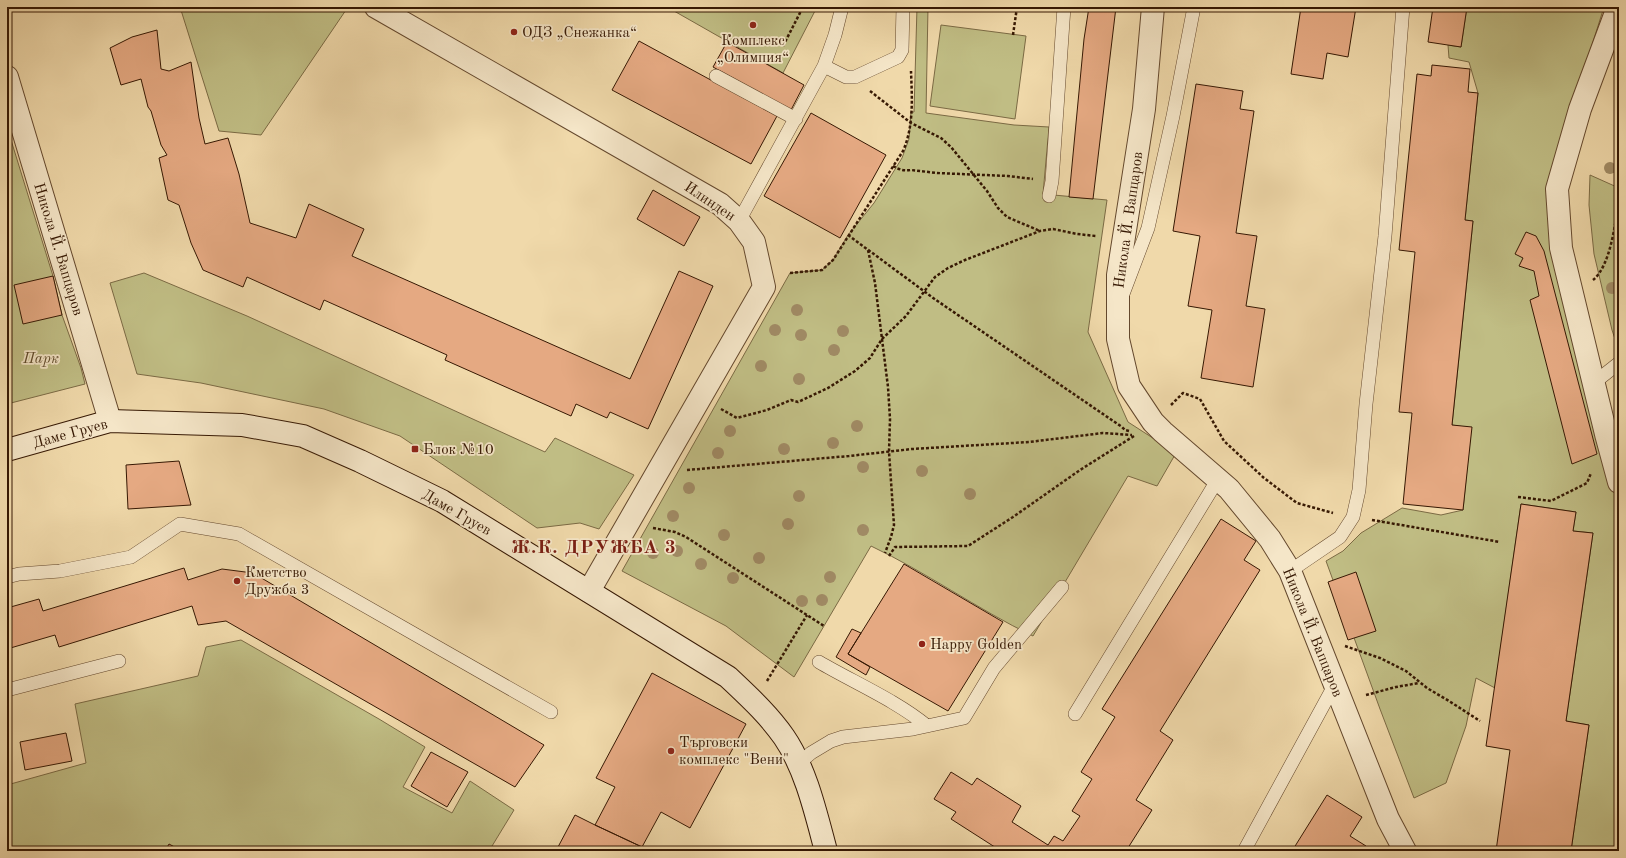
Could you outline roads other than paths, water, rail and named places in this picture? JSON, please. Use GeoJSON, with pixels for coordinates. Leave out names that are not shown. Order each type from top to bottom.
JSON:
{"type":"FeatureCollection","features":[{"type":"Feature","properties":{"kind":"street","name":"Илинден"},"geometry":{"type":"LineString","coordinates":[[376,7],[720,204],[739,221],[754,242],[764,287],[589,591]]}},
{"type":"Feature","properties":{"kind":"street","name":"Никола Й. Вапцаров"},"geometry":{"type":"LineString","coordinates":[[1153,7],[1144,109],[1118,275],[1118,339],[1129,386],[1153,422],[1229,489],[1270,539],[1290,571],[1388,819],[1406,851]]}},
{"type":"Feature","properties":{"kind":"street"},"geometry":{"type":"LineString","coordinates":[[1618,7],[1580,109],[1557,189],[1561,248],[1619,482]]}},
{"type":"Feature","properties":{"kind":"street","name":"Никола Й. Вапцаров"},"geometry":{"type":"LineString","coordinates":[[7,77],[110,421]]}},
{"type":"Feature","properties":{"kind":"street","name":"Даме Груев"},"geometry":{"type":"LineString","coordinates":[[7,450],[110,421],[242,425],[303,436],[360,461],[442,501],[728,677],[767,714],[785,738],[798,764],[812,801],[826,851]]}},
{"type":"Feature","properties":{"kind":"lane"},"geometry":{"type":"LineString","coordinates":[[739,221],[824,66],[835,35],[842,7]]}},
{"type":"Feature","properties":{"kind":"lane"},"geometry":{"type":"LineString","coordinates":[[824,66],[846,77],[855,77],[898,57],[902,50],[902,7]]}},
{"type":"Feature","properties":{"kind":"lane"},"geometry":{"type":"LineString","coordinates":[[1049,196],[1052,181],[1064,7]]}},
{"type":"Feature","properties":{"kind":"lane"},"geometry":{"type":"LineString","coordinates":[[1118,309],[1148,228],[1173,116],[1194,7]]}},
{"type":"Feature","properties":{"kind":"lane"},"geometry":{"type":"LineString","coordinates":[[1290,571],[1340,538],[1353,517],[1359,490],[1366,404],[1385,236],[1403,7]]}},
{"type":"Feature","properties":{"kind":"lane"},"geometry":{"type":"LineString","coordinates":[[716,76],[796,119]]}},
{"type":"Feature","properties":{"kind":"lane"},"geometry":{"type":"LineString","coordinates":[[1594,382],[1619,363]]}},
{"type":"Feature","properties":{"kind":"lane"},"geometry":{"type":"LineString","coordinates":[[1075,714],[1218,479]]}},
{"type":"Feature","properties":{"kind":"lane"},"geometry":{"type":"LineString","coordinates":[[7,577],[19,574],[60,571],[131,557],[180,524],[239,534],[551,712]]}},
{"type":"Feature","properties":{"kind":"lane"},"geometry":{"type":"LineString","coordinates":[[798,764],[811,753],[831,741],[843,737],[927,726],[964,718],[994,668],[1062,587]]}},
{"type":"Feature","properties":{"kind":"lane"},"geometry":{"type":"LineString","coordinates":[[7,690],[119,661]]}},
{"type":"Feature","properties":{"kind":"lane"},"geometry":{"type":"LineString","coordinates":[[819,662],[892,703],[927,726]]}},
{"type":"Feature","properties":{"kind":"lane"},"geometry":{"type":"LineString","coordinates":[[1244,851],[1338,693]]}},
{"type":"Feature","properties":{"kind":"place","name":"Комплекс „Олимпия“"},"geometry":{"type":"Point","coordinates":[753,25]}},
{"type":"Feature","properties":{"kind":"place","name":"ОДЗ „Снежанка“"},"geometry":{"type":"Point","coordinates":[514,32]}},
{"type":"Feature","properties":{"kind":"place","name":"Блок №10"},"geometry":{"type":"Point","coordinates":[415,449]}},
{"type":"Feature","properties":{"kind":"place","name":"Кметство Дружба 3"},"geometry":{"type":"Point","coordinates":[237,581]}},
{"type":"Feature","properties":{"kind":"place","name":"Happy Golden"},"geometry":{"type":"Point","coordinates":[922,644]}},
{"type":"Feature","properties":{"kind":"place","name":"Търговски комплекс \"Вени\""},"geometry":{"type":"Point","coordinates":[671,751]}},
{"type":"Feature","properties":{"kind":"district","name":"Ж.К. ДРУЖБА 3"},"geometry":{"type":"Point","coordinates":[594,546]}},
{"type":"Feature","properties":{"kind":"park label","name":"Парк"},"geometry":{"type":"Point","coordinates":[41,358]}}]}
